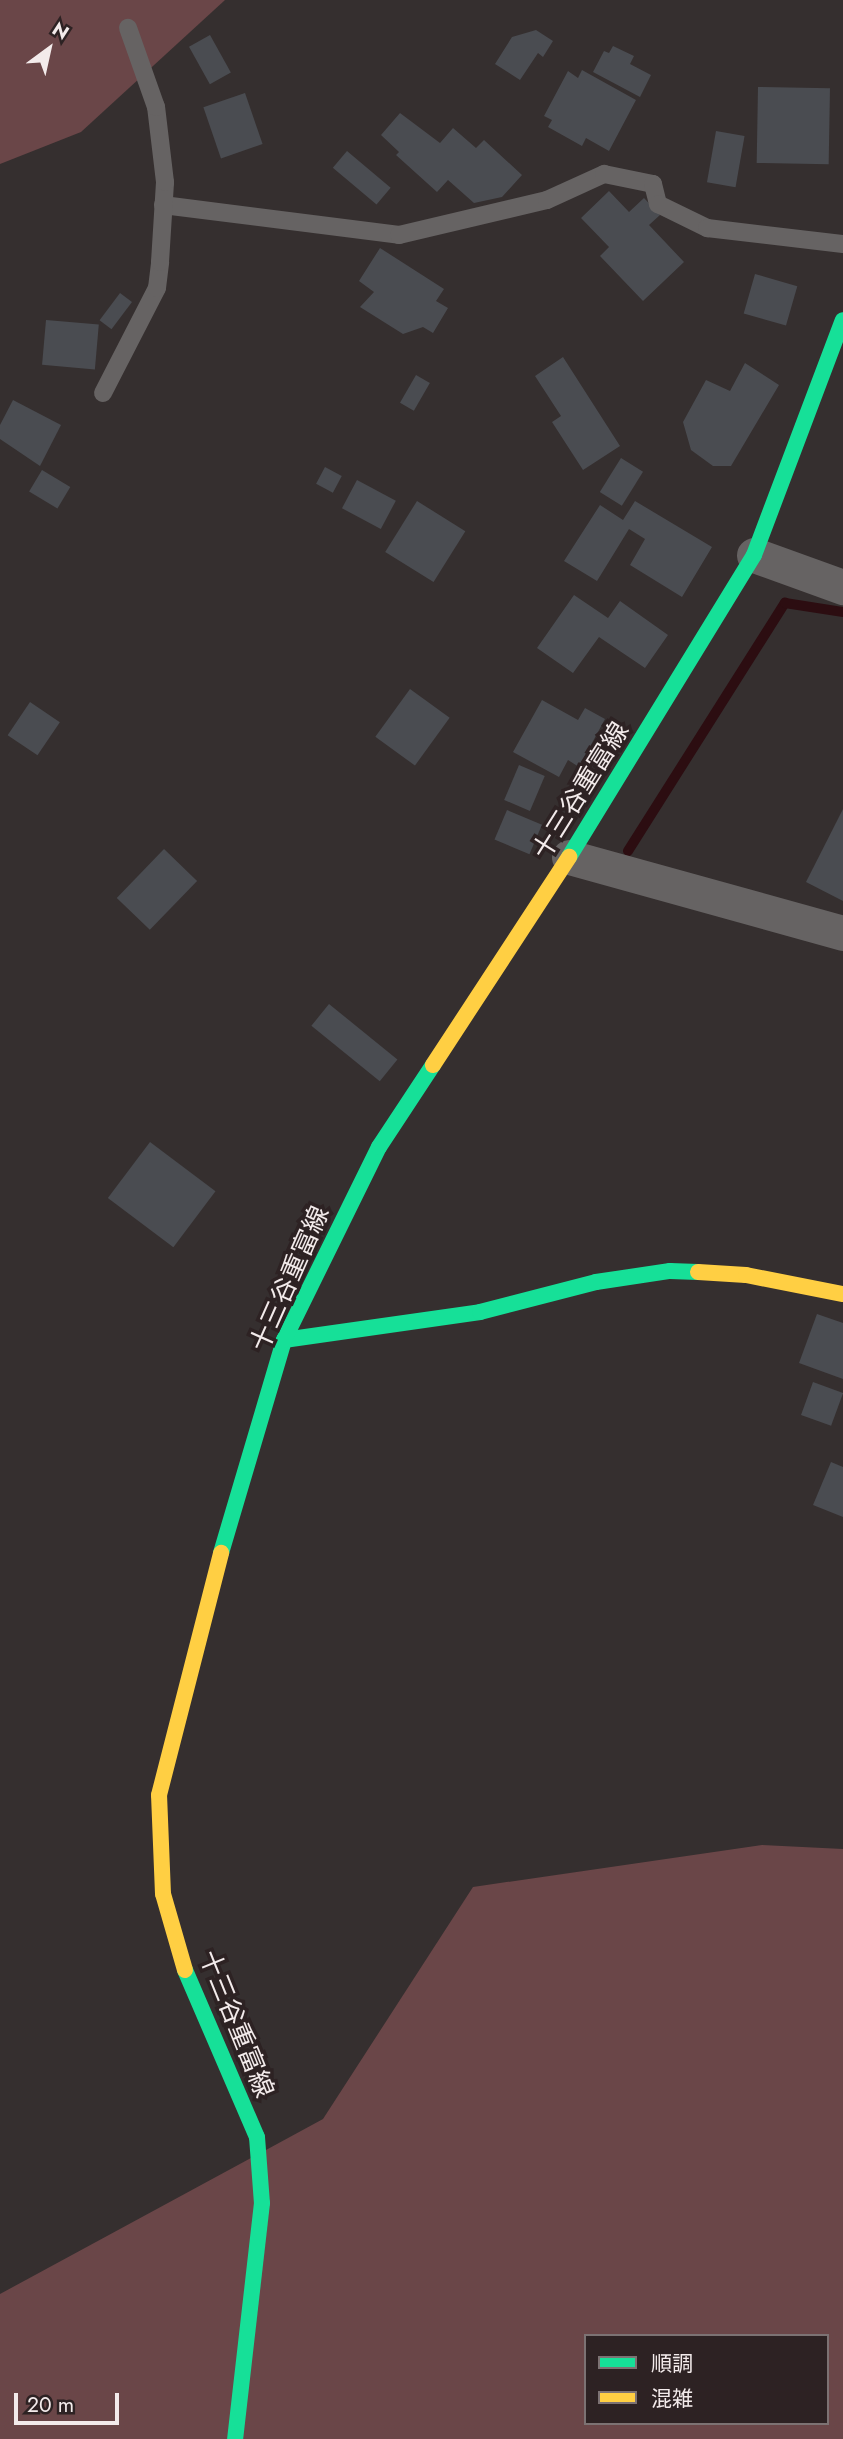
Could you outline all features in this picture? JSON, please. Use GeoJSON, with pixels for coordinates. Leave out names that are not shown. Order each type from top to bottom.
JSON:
{"type":"FeatureCollection","features":[{"type":"Feature","properties":{"kind":"main road","name":"十三谷重富線"},"geometry":{"type":"LineString","coordinates":[[235,2439],[262,2203],[257,2137],[192,1995],[163,1894],[159,1795],[196,1637],[284,1340],[379,1147],[569,858],[754,555],[843,320]]}},
{"type":"Feature","properties":{"kind":"main road"},"geometry":{"type":"LineString","coordinates":[[284,1340],[480,1312],[596,1282],[670,1271],[746,1275],[843,1294]]}},
{"type":"Feature","properties":{"kind":"street"},"geometry":{"type":"LineString","coordinates":[[754,555],[843,587]]}},
{"type":"Feature","properties":{"kind":"street"},"geometry":{"type":"LineString","coordinates":[[569,858],[843,933]]}},
{"type":"Feature","properties":{"kind":"lane"},"geometry":{"type":"LineString","coordinates":[[103,393],[157,288],[163,205],[156,107],[128,27]]}},
{"type":"Feature","properties":{"kind":"lane"},"geometry":{"type":"LineString","coordinates":[[163,205],[399,235],[547,200],[604,174],[653,184],[658,204],[707,228],[843,244]]}},
{"type":"Feature","properties":{"kind":"shaded area"},"geometry":{"type":"Polygon","coordinates":[[[0,0],[225,0],[81,132],[0,164],[0,0]]]}},
{"type":"Feature","properties":{"kind":"shaded area"},"geometry":{"type":"Polygon","coordinates":[[[762,1845],[843,1849],[843,2439],[0,2439],[0,2294],[323,2119],[473,1887],[762,1845]]]}},
{"type":"Feature","properties":{"kind":"building"},"geometry":{"type":"Polygon","coordinates":[[[536,30],[553,41],[543,57],[538,53],[520,80],[495,64],[512,37],[536,30]]]}},
{"type":"Feature","properties":{"kind":"building"},"geometry":{"type":"Polygon","coordinates":[[[210,35],[231,73],[210,84],[189,47],[210,35]]]}},
{"type":"Feature","properties":{"kind":"building"},"geometry":{"type":"Polygon","coordinates":[[[613,46],[634,56],[630,64],[651,75],[640,97],[593,72],[604,51],[609,53],[613,46]]]}},
{"type":"Feature","properties":{"kind":"building"},"geometry":{"type":"Polygon","coordinates":[[[582,70],[636,100],[609,151],[586,138],[582,146],[548,127],[552,120],[544,116],[568,71],[578,78],[582,70]]]}},
{"type":"Feature","properties":{"kind":"building"},"geometry":{"type":"Polygon","coordinates":[[[758,87],[830,88],[829,164],[757,163],[758,87]]]}},
{"type":"Feature","properties":{"kind":"building"},"geometry":{"type":"Polygon","coordinates":[[[245,93],[263,144],[221,158],[203,107],[245,93]]]}},
{"type":"Feature","properties":{"kind":"building"},"geometry":{"type":"Polygon","coordinates":[[[400,113],[440,143],[453,128],[476,148],[484,140],[522,175],[502,197],[474,203],[448,180],[437,192],[396,155],[399,152],[381,135],[400,113]]]}},
{"type":"Feature","properties":{"kind":"building"},"geometry":{"type":"Polygon","coordinates":[[[716,131],[745,136],[736,187],[707,182],[716,131]]]}},
{"type":"Feature","properties":{"kind":"building"},"geometry":{"type":"Polygon","coordinates":[[[347,151],[391,188],[377,204],[333,168],[347,151]]]}},
{"type":"Feature","properties":{"kind":"building"},"geometry":{"type":"Polygon","coordinates":[[[609,191],[629,212],[644,198],[660,215],[649,225],[684,262],[643,301],[600,256],[609,247],[581,218],[609,191]]]}},
{"type":"Feature","properties":{"kind":"building"},"geometry":{"type":"Polygon","coordinates":[[[380,248],[444,289],[436,301],[448,308],[433,333],[423,327],[403,334],[360,307],[374,292],[359,281],[380,248]]]}},
{"type":"Feature","properties":{"kind":"building"},"geometry":{"type":"Polygon","coordinates":[[[755,274],[797,286],[786,326],[744,313],[755,274]]]}},
{"type":"Feature","properties":{"kind":"building"},"geometry":{"type":"Polygon","coordinates":[[[120,293],[132,302],[112,329],[100,320],[120,293]]]}},
{"type":"Feature","properties":{"kind":"building"},"geometry":{"type":"Polygon","coordinates":[[[46,320],[99,325],[95,369],[42,365],[46,320]]]}},
{"type":"Feature","properties":{"kind":"building"},"geometry":{"type":"Polygon","coordinates":[[[563,357],[620,446],[583,470],[552,422],[561,416],[535,376],[563,357]]]}},
{"type":"Feature","properties":{"kind":"building"},"geometry":{"type":"Polygon","coordinates":[[[745,363],[779,385],[731,466],[713,466],[691,450],[683,422],[706,380],[730,391],[745,363]]]}},
{"type":"Feature","properties":{"kind":"building"},"geometry":{"type":"Polygon","coordinates":[[[416,375],[430,383],[414,411],[400,403],[416,375]]]}},
{"type":"Feature","properties":{"kind":"building"},"geometry":{"type":"Polygon","coordinates":[[[13,400],[61,425],[40,466],[0,439],[0,425],[13,400]]]}},
{"type":"Feature","properties":{"kind":"building"},"geometry":{"type":"Polygon","coordinates":[[[621,458],[643,472],[622,506],[600,492],[621,458]]]}},
{"type":"Feature","properties":{"kind":"building"},"geometry":{"type":"Polygon","coordinates":[[[325,467],[342,476],[333,493],[316,484],[325,467]]]}},
{"type":"Feature","properties":{"kind":"building"},"geometry":{"type":"Polygon","coordinates":[[[42,470],[70,487],[57,508],[29,491],[42,470]]]}},
{"type":"Feature","properties":{"kind":"building"},"geometry":{"type":"Polygon","coordinates":[[[357,480],[396,501],[381,529],[342,508],[357,480]]]}},
{"type":"Feature","properties":{"kind":"building"},"geometry":{"type":"Polygon","coordinates":[[[417,501],[465,531],[434,582],[385,552],[417,501]]]}},
{"type":"Feature","properties":{"kind":"building"},"geometry":{"type":"Polygon","coordinates":[[[635,501],[712,547],[682,597],[630,565],[645,539],[629,529],[597,581],[564,561],[600,505],[623,520],[635,501]]]}},
{"type":"Feature","properties":{"kind":"building"},"geometry":{"type":"Polygon","coordinates":[[[574,595],[608,618],[620,601],[668,635],[645,668],[599,637],[573,673],[537,648],[574,595]]]}},
{"type":"Feature","properties":{"kind":"building"},"geometry":{"type":"Polygon","coordinates":[[[410,689],[450,718],[415,766],[375,737],[410,689]]]}},
{"type":"Feature","properties":{"kind":"building"},"geometry":{"type":"Polygon","coordinates":[[[542,700],[578,720],[585,708],[605,719],[579,767],[568,760],[559,777],[513,752],[542,700]]]}},
{"type":"Feature","properties":{"kind":"building"},"geometry":{"type":"Polygon","coordinates":[[[30,702],[60,722],[37,755],[8,735],[30,702]]]}},
{"type":"Feature","properties":{"kind":"building"},"geometry":{"type":"Polygon","coordinates":[[[519,765],[545,776],[530,811],[504,800],[519,765]]]}},
{"type":"Feature","properties":{"kind":"building"},"geometry":{"type":"Polygon","coordinates":[[[843,809],[843,901],[806,882],[843,809]]]}},
{"type":"Feature","properties":{"kind":"building"},"geometry":{"type":"Polygon","coordinates":[[[507,810],[542,825],[529,854],[494,839],[507,810]]]}},
{"type":"Feature","properties":{"kind":"building"},"geometry":{"type":"Polygon","coordinates":[[[164,849],[197,881],[150,930],[117,898],[164,849]]]}},
{"type":"Feature","properties":{"kind":"building"},"geometry":{"type":"Polygon","coordinates":[[[329,1004],[397,1059],[380,1081],[311,1026],[329,1004]]]}},
{"type":"Feature","properties":{"kind":"building"},"geometry":{"type":"Polygon","coordinates":[[[150,1142],[215,1191],[173,1247],[108,1198],[150,1142]]]}},
{"type":"Feature","properties":{"kind":"building"},"geometry":{"type":"Polygon","coordinates":[[[817,1314],[843,1323],[843,1379],[799,1363],[817,1314]]]}},
{"type":"Feature","properties":{"kind":"building"},"geometry":{"type":"Polygon","coordinates":[[[813,1382],[843,1393],[831,1426],[801,1415],[813,1382]]]}},
{"type":"Feature","properties":{"kind":"building"},"geometry":{"type":"Polygon","coordinates":[[[831,1462],[843,1467],[843,1517],[813,1505],[831,1462]]]}},
{"type":"Feature","properties":{"kind":"waterway"},"geometry":{"type":"LineString","coordinates":[[628,851],[785,603],[843,612]]}},
{"type":"Feature","properties":{"kind":"traffic: fast"},"geometry":{"type":"LineString","coordinates":[[569,857],[754,555],[843,320]]}},
{"type":"Feature","properties":{"kind":"traffic: fast"},"geometry":{"type":"LineString","coordinates":[[221,1553],[284,1340],[379,1147],[433,1065]]}},
{"type":"Feature","properties":{"kind":"traffic: fast"},"geometry":{"type":"LineString","coordinates":[[284,1340],[480,1312],[596,1282],[670,1271],[698,1272]]}},
{"type":"Feature","properties":{"kind":"traffic: fast"},"geometry":{"type":"LineString","coordinates":[[185,1970],[257,2137],[262,2203],[235,2439]]}},
{"type":"Feature","properties":{"kind":"traffic: slow"},"geometry":{"type":"LineString","coordinates":[[433,1065],[569,857]]}},
{"type":"Feature","properties":{"kind":"traffic: slow"},"geometry":{"type":"LineString","coordinates":[[698,1272],[746,1275],[843,1294]]}},
{"type":"Feature","properties":{"kind":"traffic: slow"},"geometry":{"type":"LineString","coordinates":[[185,1970],[163,1894],[159,1795],[221,1553]]}}]}
